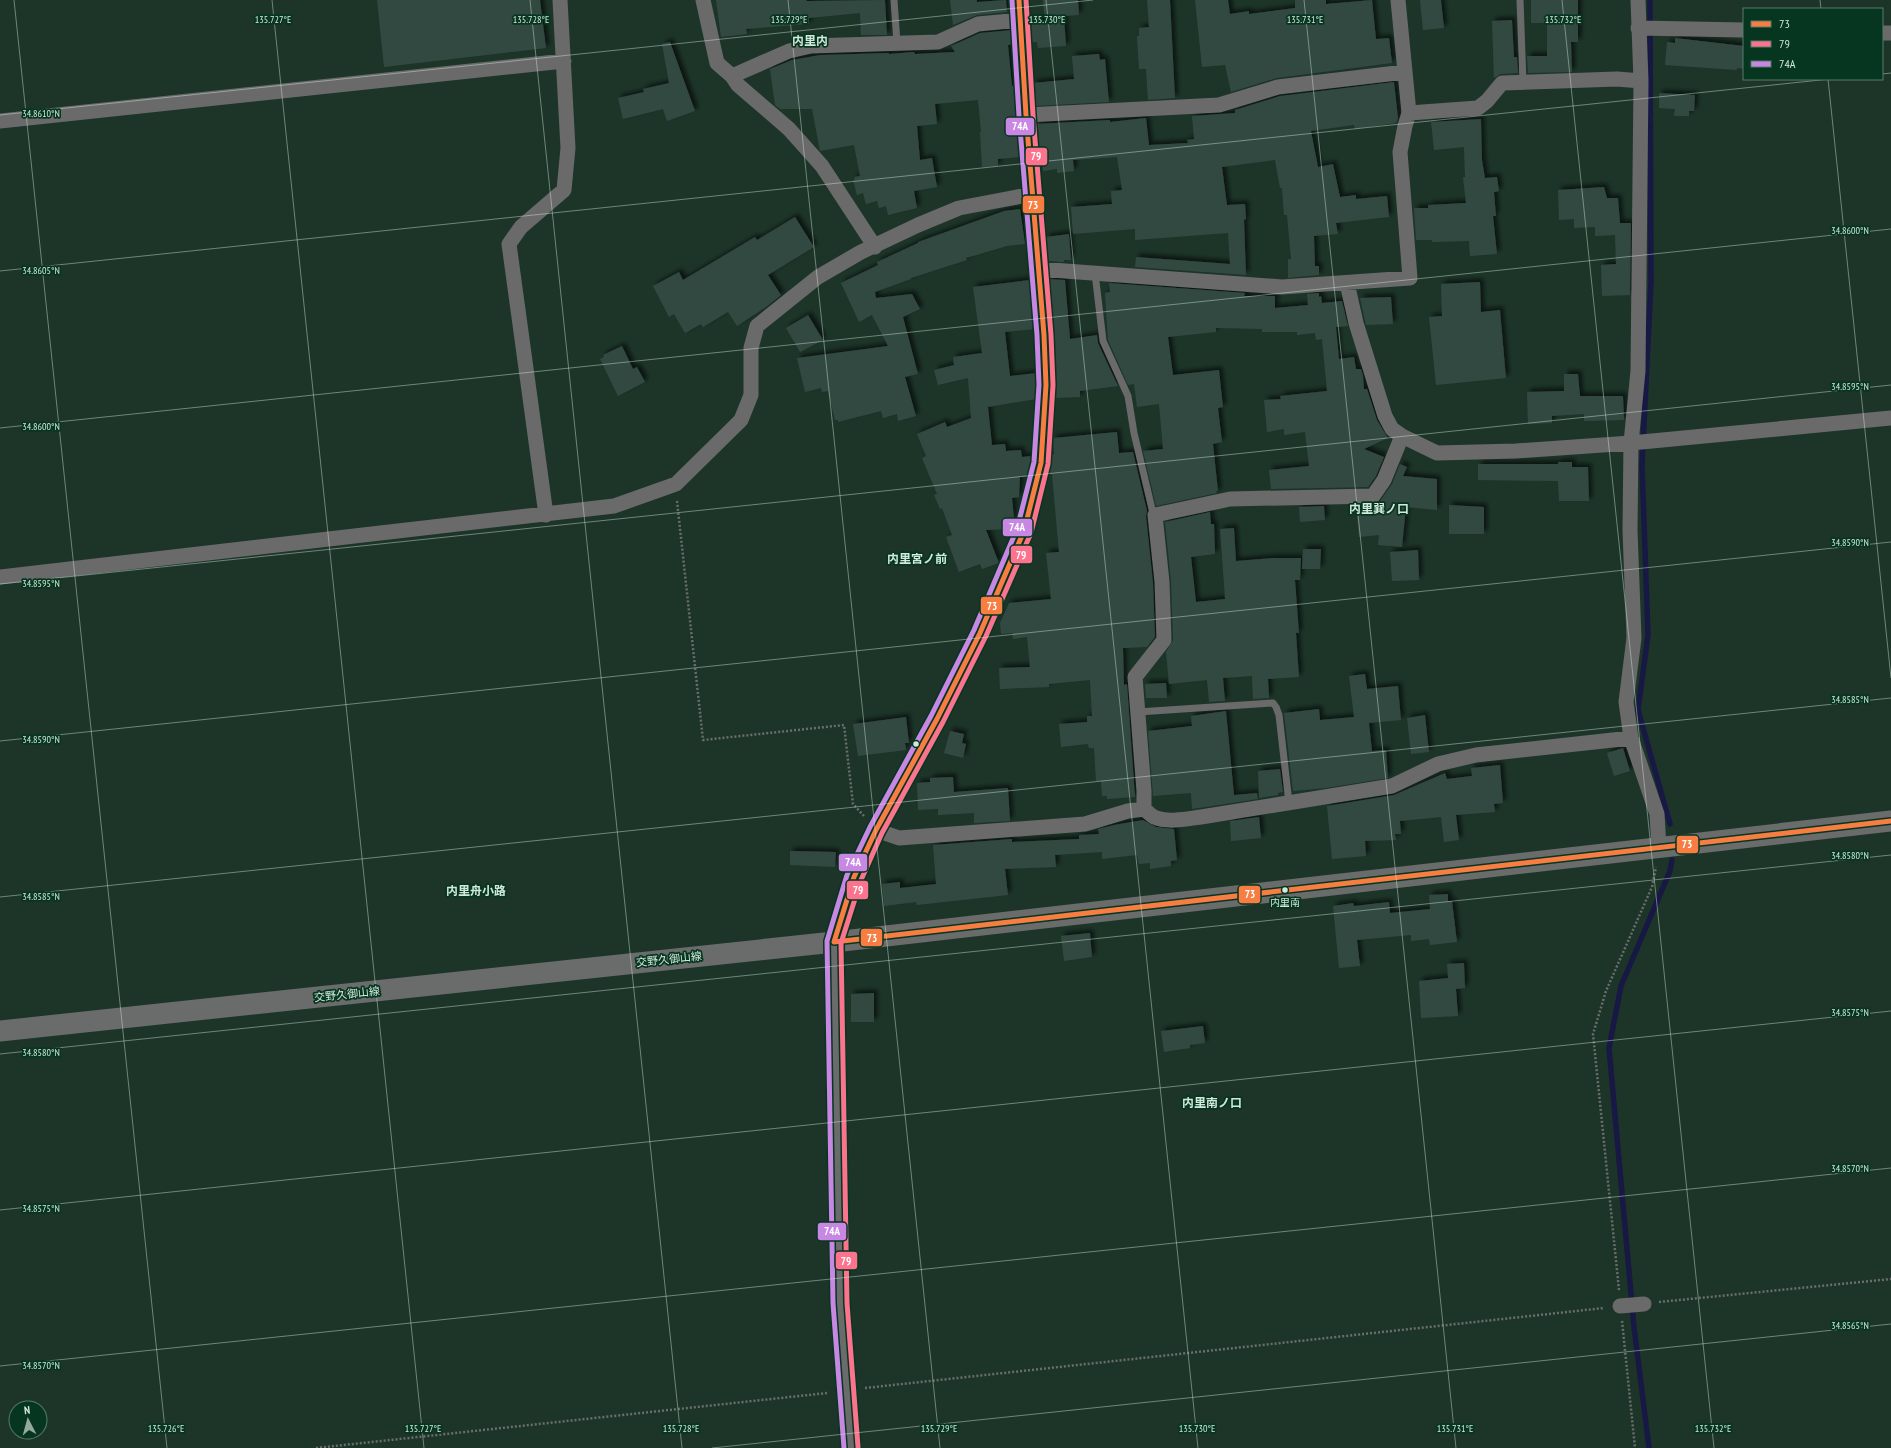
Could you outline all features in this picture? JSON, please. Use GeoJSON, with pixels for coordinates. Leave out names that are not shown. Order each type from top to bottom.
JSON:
{"type":"FeatureCollection","features":[{"type":"Feature","properties":{"kind":"main road","name":"交野久御山線"},"geometry":{"type":"LineString","coordinates":[[0,1031],[834,942],[1891,821]]}},
{"type":"Feature","properties":{"kind":"main road"},"geometry":{"type":"LineString","coordinates":[[834,942],[840,1303],[851,1448]]}},
{"type":"Feature","properties":{"kind":"street"},"geometry":{"type":"LineString","coordinates":[[546,515],[509,244],[521,227],[564,190],[568,148],[560,0]]}},
{"type":"Feature","properties":{"kind":"street"},"geometry":{"type":"LineString","coordinates":[[703,0],[717,63],[732,76],[738,85],[788,129],[822,166],[875,247]]}},
{"type":"Feature","properties":{"kind":"street"},"geometry":{"type":"LineString","coordinates":[[834,942],[854,878],[876,830],[938,719],[980,633],[1024,531],[1041,463],[1045,393],[1044,335],[1026,115],[1019,0]]}},
{"type":"Feature","properties":{"kind":"street"},"geometry":{"type":"LineString","coordinates":[[1038,269],[1282,287],[1410,278],[1400,152],[1409,113],[1398,0]]}},
{"type":"Feature","properties":{"kind":"street"},"geometry":{"type":"LineString","coordinates":[[1638,0],[1641,81],[1638,371],[1631,443],[1630,530],[1634,638],[1626,702],[1631,738],[1657,814],[1659,848]]}},
{"type":"Feature","properties":{"kind":"street"},"geometry":{"type":"LineString","coordinates":[[732,76],[789,51],[812,46],[938,42],[978,24],[1021,20]]}},
{"type":"Feature","properties":{"kind":"street"},"geometry":{"type":"LineString","coordinates":[[1638,28],[1743,30]]}},
{"type":"Feature","properties":{"kind":"street"},"geometry":{"type":"LineString","coordinates":[[0,121],[564,61]]}},
{"type":"Feature","properties":{"kind":"street"},"geometry":{"type":"LineString","coordinates":[[1026,115],[1218,105],[1278,87],[1405,72]]}},
{"type":"Feature","properties":{"kind":"street"},"geometry":{"type":"LineString","coordinates":[[1409,113],[1478,108],[1487,101],[1502,83],[1616,79],[1641,81]]}},
{"type":"Feature","properties":{"kind":"street"},"geometry":{"type":"LineString","coordinates":[[0,577],[614,506],[676,484],[741,420],[751,396],[751,348],[757,326],[818,277],[861,252],[875,247],[918,225],[959,208],[1033,194]]}},
{"type":"Feature","properties":{"kind":"street"},"geometry":{"type":"LineString","coordinates":[[1347,283],[1356,322],[1385,416],[1392,429],[1402,436],[1437,453],[1516,451],[1631,443],[1891,418]]}},
{"type":"Feature","properties":{"kind":"street"},"geometry":{"type":"LineString","coordinates":[[1144,809],[1144,791],[1135,677],[1164,640],[1162,582],[1155,515],[1230,499],[1373,496],[1384,480],[1402,436]]}},
{"type":"Feature","properties":{"kind":"street"},"geometry":{"type":"LineString","coordinates":[[876,830],[899,838],[1085,824],[1128,811],[1144,809],[1154,817],[1179,820],[1289,804],[1392,786],[1438,764],[1476,755],[1631,738]]}},
{"type":"Feature","properties":{"kind":"street"},"geometry":{"type":"LineString","coordinates":[[1621,1306],[1644,1304]]}},
{"type":"Feature","properties":{"kind":"lane"},"geometry":{"type":"LineString","coordinates":[[894,0],[897,44]]}},
{"type":"Feature","properties":{"kind":"lane"},"geometry":{"type":"LineString","coordinates":[[1520,0],[1523,82]]}},
{"type":"Feature","properties":{"kind":"lane"},"geometry":{"type":"LineString","coordinates":[[1095,273],[1103,341],[1128,396],[1134,433],[1152,509],[1155,515]]}},
{"type":"Feature","properties":{"kind":"lane"},"geometry":{"type":"LineString","coordinates":[[1138,712],[1273,703],[1279,715],[1289,804]]}},
{"type":"Feature","properties":{"kind":"path"},"geometry":{"type":"LineString","coordinates":[[676,484],[703,740],[844,725],[853,804],[876,830]]}},
{"type":"Feature","properties":{"kind":"path"},"geometry":{"type":"LineString","coordinates":[[1635,1448],[1593,1034],[1606,991],[1652,887],[1659,848]]}},
{"type":"Feature","properties":{"kind":"path"},"geometry":{"type":"LineString","coordinates":[[1644,1304],[1891,1279]]}},
{"type":"Feature","properties":{"kind":"path"},"geometry":{"type":"LineString","coordinates":[[316,1448],[1621,1306]]}},
{"type":"Feature","properties":{"kind":"building"},"geometry":{"type":"Polygon","coordinates":[[[377,0],[540,0],[546,48],[384,67],[377,0]]]}},
{"type":"Feature","properties":{"kind":"building"},"geometry":{"type":"Polygon","coordinates":[[[716,0],[885,0],[887,35],[861,35],[860,13],[809,18],[809,24],[746,29],[747,34],[721,37],[716,0]]]}},
{"type":"Feature","properties":{"kind":"building"},"geometry":{"type":"Polygon","coordinates":[[[950,0],[977,0],[977,2],[1006,0],[1007,12],[977,15],[953,25],[950,0]]]}},
{"type":"Feature","properties":{"kind":"building"},"geometry":{"type":"Polygon","coordinates":[[[1043,0],[1078,0],[1079,15],[1064,16],[1066,46],[1038,48],[1037,42],[1031,42],[1030,22],[1045,20],[1043,0]]]}},
{"type":"Feature","properties":{"kind":"building"},"geometry":{"type":"Polygon","coordinates":[[[1147,0],[1170,0],[1175,98],[1148,100],[1146,69],[1139,69],[1137,36],[1139,36],[1139,28],[1149,27],[1147,0]]]}},
{"type":"Feature","properties":{"kind":"building"},"geometry":{"type":"Polygon","coordinates":[[[1195,0],[1228,0],[1230,14],[1249,11],[1249,14],[1295,8],[1295,0],[1326,0],[1326,4],[1372,0],[1376,39],[1389,38],[1392,63],[1277,78],[1231,92],[1225,65],[1202,67],[1195,0]]]}},
{"type":"Feature","properties":{"kind":"building"},"geometry":{"type":"Polygon","coordinates":[[[1420,0],[1441,0],[1444,28],[1423,30],[1420,0]]]}},
{"type":"Feature","properties":{"kind":"building"},"geometry":{"type":"Polygon","coordinates":[[[1531,0],[1578,0],[1578,42],[1571,42],[1572,72],[1528,73],[1527,56],[1547,56],[1547,23],[1531,23],[1531,0]]]}},
{"type":"Feature","properties":{"kind":"building"},"geometry":{"type":"Polygon","coordinates":[[[1512,20],[1514,57],[1517,57],[1518,73],[1501,74],[1494,78],[1492,21],[1512,20]]]}},
{"type":"Feature","properties":{"kind":"building"},"geometry":{"type":"Polygon","coordinates":[[[1012,30],[1013,44],[1008,45],[1012,86],[1015,85],[1020,157],[998,159],[998,166],[982,167],[978,100],[935,104],[937,124],[917,126],[920,160],[932,158],[937,187],[914,191],[917,208],[888,215],[886,206],[879,208],[877,201],[866,204],[863,193],[857,195],[853,180],[855,179],[854,177],[860,176],[854,145],[820,151],[812,109],[780,109],[775,105],[770,69],[792,60],[820,55],[955,52],[951,46],[980,33],[1012,30]]]}},
{"type":"Feature","properties":{"kind":"building"},"geometry":{"type":"Polygon","coordinates":[[[1675,38],[1743,46],[1743,69],[1737,68],[1737,70],[1665,65],[1667,42],[1675,43],[1675,38]]]}},
{"type":"Feature","properties":{"kind":"building"},"geometry":{"type":"Polygon","coordinates":[[[670,42],[695,111],[667,121],[663,109],[623,119],[618,98],[644,92],[643,89],[669,83],[662,44],[670,42]]]}},
{"type":"Feature","properties":{"kind":"building"},"geometry":{"type":"Polygon","coordinates":[[[1099,54],[1100,60],[1105,59],[1109,102],[1034,106],[1033,83],[1074,79],[1072,56],[1099,54]]]}},
{"type":"Feature","properties":{"kind":"building"},"geometry":{"type":"Polygon","coordinates":[[[1394,82],[1398,118],[1396,123],[1355,129],[1354,125],[1311,131],[1318,167],[1333,164],[1340,197],[1356,195],[1356,199],[1387,196],[1389,217],[1336,223],[1338,234],[1314,236],[1315,266],[1319,266],[1319,275],[1288,278],[1288,259],[1291,259],[1287,215],[1284,215],[1282,188],[1280,188],[1275,160],[1222,167],[1227,205],[1245,204],[1246,219],[1244,220],[1246,275],[1135,267],[1136,257],[1230,264],[1228,233],[1135,240],[1135,229],[1073,234],[1071,207],[1112,204],[1111,191],[1122,190],[1117,157],[1073,160],[1074,171],[1057,173],[1057,169],[1043,171],[1041,156],[1038,156],[1036,124],[1110,120],[1110,122],[1146,118],[1149,145],[1188,143],[1187,140],[1194,139],[1192,116],[1235,113],[1235,110],[1280,96],[1394,82]]]}},
{"type":"Feature","properties":{"kind":"building"},"geometry":{"type":"Polygon","coordinates":[[[1659,93],[1695,95],[1694,111],[1689,111],[1689,116],[1674,116],[1675,109],[1659,108],[1659,93]]]}},
{"type":"Feature","properties":{"kind":"building"},"geometry":{"type":"Polygon","coordinates":[[[1481,119],[1482,160],[1485,178],[1497,177],[1499,191],[1494,192],[1496,216],[1493,216],[1497,254],[1470,256],[1469,241],[1432,242],[1432,240],[1416,240],[1414,208],[1428,208],[1428,205],[1466,203],[1463,177],[1465,177],[1464,147],[1434,150],[1431,122],[1481,119]]]}},
{"type":"Feature","properties":{"kind":"building"},"geometry":{"type":"Polygon","coordinates":[[[1604,187],[1607,198],[1618,198],[1620,223],[1631,223],[1630,295],[1602,296],[1601,265],[1616,264],[1615,235],[1595,236],[1595,227],[1574,228],[1574,219],[1559,220],[1558,190],[1604,187]]]}},
{"type":"Feature","properties":{"kind":"building"},"geometry":{"type":"Polygon","coordinates":[[[1020,209],[1025,244],[1007,246],[966,258],[967,260],[911,278],[875,292],[876,298],[912,294],[920,309],[903,317],[918,374],[905,377],[916,416],[898,421],[897,414],[883,418],[881,411],[838,422],[838,420],[835,420],[828,391],[822,392],[821,388],[805,392],[797,358],[888,346],[872,315],[859,322],[841,283],[878,265],[877,262],[918,242],[1004,211],[1020,209]]]}},
{"type":"Feature","properties":{"kind":"building"},"geometry":{"type":"Polygon","coordinates":[[[795,217],[814,247],[768,275],[781,295],[766,307],[737,326],[728,312],[703,327],[701,324],[685,333],[674,314],[669,317],[653,286],[679,272],[683,280],[755,237],[757,240],[795,217]]]}},
{"type":"Feature","properties":{"kind":"building"},"geometry":{"type":"Polygon","coordinates":[[[1069,234],[1071,260],[1064,260],[1064,262],[1048,261],[1046,237],[1069,234]]]}},
{"type":"Feature","properties":{"kind":"building"},"geometry":{"type":"Polygon","coordinates":[[[1048,279],[1065,280],[1070,339],[1097,335],[1098,343],[1118,386],[1080,391],[1080,397],[1054,398],[1054,369],[1056,369],[1048,279]]]}},
{"type":"Feature","properties":{"kind":"building"},"geometry":{"type":"Polygon","coordinates":[[[1030,280],[1035,329],[1005,332],[1010,376],[1037,373],[1036,399],[988,407],[992,445],[1005,444],[1006,451],[1021,450],[1022,457],[1032,456],[1032,462],[1028,476],[1020,477],[1019,497],[1012,498],[1014,518],[1011,518],[1011,529],[986,530],[999,563],[982,569],[980,564],[959,572],[946,537],[952,535],[942,508],[940,509],[934,495],[937,494],[922,458],[926,456],[917,434],[945,422],[947,427],[971,418],[968,378],[938,385],[934,370],[954,365],[953,357],[982,353],[973,287],[1030,280]]]}},
{"type":"Feature","properties":{"kind":"building"},"geometry":{"type":"Polygon","coordinates":[[[1480,282],[1481,312],[1500,310],[1506,378],[1436,385],[1429,317],[1442,316],[1441,284],[1480,282]]]}},
{"type":"Feature","properties":{"kind":"building"},"geometry":{"type":"Polygon","coordinates":[[[1109,283],[1245,293],[1244,296],[1275,296],[1275,308],[1308,305],[1307,294],[1319,293],[1322,303],[1342,301],[1348,326],[1336,327],[1339,359],[1354,357],[1356,369],[1361,369],[1364,389],[1367,389],[1377,420],[1388,438],[1364,449],[1384,457],[1376,476],[1368,487],[1271,489],[1269,470],[1309,466],[1305,432],[1284,435],[1284,429],[1267,432],[1264,400],[1281,399],[1280,396],[1327,391],[1322,339],[1316,340],[1315,333],[1297,335],[1297,332],[1262,332],[1262,329],[1216,328],[1216,332],[1168,337],[1173,375],[1219,370],[1223,407],[1218,408],[1222,442],[1213,444],[1218,491],[1216,491],[1217,493],[1156,506],[1143,451],[1163,449],[1159,404],[1137,407],[1134,384],[1128,385],[1108,340],[1105,293],[1110,292],[1109,283]]]}},
{"type":"Feature","properties":{"kind":"building"},"geometry":{"type":"Polygon","coordinates":[[[1391,297],[1393,324],[1366,325],[1360,298],[1391,297]]]}},
{"type":"Feature","properties":{"kind":"building"},"geometry":{"type":"Polygon","coordinates":[[[808,315],[823,340],[800,352],[786,328],[808,315]]]}},
{"type":"Feature","properties":{"kind":"building"},"geometry":{"type":"Polygon","coordinates":[[[622,346],[633,369],[637,367],[645,382],[618,396],[600,359],[604,357],[603,355],[622,346]]]}},
{"type":"Feature","properties":{"kind":"building"},"geometry":{"type":"Polygon","coordinates":[[[1564,374],[1578,374],[1580,396],[1623,396],[1624,420],[1584,421],[1584,414],[1552,416],[1552,423],[1528,424],[1527,392],[1564,391],[1564,374]]]}},
{"type":"Feature","properties":{"kind":"building"},"geometry":{"type":"Polygon","coordinates":[[[1117,432],[1119,453],[1133,452],[1147,511],[1146,516],[1153,583],[1155,637],[1147,647],[1123,648],[1124,685],[1127,684],[1135,797],[1107,799],[1107,796],[1102,796],[1101,781],[1096,781],[1094,748],[1089,748],[1088,744],[1061,747],[1059,724],[1087,722],[1087,716],[1092,716],[1090,680],[1049,684],[1049,687],[1000,689],[999,668],[1030,667],[1027,637],[1013,639],[1012,633],[1001,634],[1000,623],[1009,603],[1051,599],[1046,553],[1059,552],[1052,474],[1047,474],[1051,454],[1054,454],[1053,438],[1117,432]]]}},
{"type":"Feature","properties":{"kind":"building"},"geometry":{"type":"Polygon","coordinates":[[[1558,462],[1572,462],[1572,467],[1588,467],[1589,501],[1559,501],[1558,481],[1478,480],[1478,464],[1558,464],[1558,462]]]}},
{"type":"Feature","properties":{"kind":"building"},"geometry":{"type":"Polygon","coordinates":[[[1400,464],[1407,467],[1403,476],[1437,479],[1437,510],[1406,507],[1402,547],[1378,545],[1379,535],[1359,537],[1356,505],[1374,505],[1380,501],[1392,484],[1400,464]]]}},
{"type":"Feature","properties":{"kind":"building"},"geometry":{"type":"Polygon","coordinates":[[[1449,505],[1484,507],[1484,534],[1449,534],[1449,505]]]}},
{"type":"Feature","properties":{"kind":"building"},"geometry":{"type":"Polygon","coordinates":[[[1324,506],[1325,520],[1300,522],[1299,507],[1324,506]]]}},
{"type":"Feature","properties":{"kind":"building"},"geometry":{"type":"Polygon","coordinates":[[[1210,512],[1211,524],[1214,524],[1215,554],[1191,557],[1196,602],[1225,599],[1220,529],[1234,528],[1236,561],[1273,558],[1301,558],[1300,580],[1295,580],[1299,633],[1296,633],[1299,677],[1268,679],[1269,698],[1253,699],[1252,676],[1223,678],[1225,701],[1209,702],[1207,680],[1169,684],[1166,652],[1173,640],[1171,581],[1165,522],[1210,512]]]}},
{"type":"Feature","properties":{"kind":"building"},"geometry":{"type":"Polygon","coordinates":[[[1303,549],[1321,549],[1320,569],[1302,569],[1303,549]]]}},
{"type":"Feature","properties":{"kind":"building"},"geometry":{"type":"Polygon","coordinates":[[[1418,550],[1419,580],[1392,581],[1390,552],[1418,550]]]}},
{"type":"Feature","properties":{"kind":"building"},"geometry":{"type":"Polygon","coordinates":[[[1365,674],[1367,689],[1398,686],[1401,720],[1369,723],[1372,751],[1386,750],[1388,778],[1326,788],[1293,791],[1284,713],[1319,709],[1320,720],[1354,717],[1349,676],[1365,674]]]}},
{"type":"Feature","properties":{"kind":"building"},"geometry":{"type":"Polygon","coordinates":[[[1166,683],[1167,698],[1146,698],[1145,684],[1166,683]]]}},
{"type":"Feature","properties":{"kind":"building"},"geometry":{"type":"Polygon","coordinates":[[[1226,711],[1234,795],[1257,793],[1258,799],[1192,809],[1191,793],[1153,796],[1148,731],[1192,726],[1191,716],[1226,711]]]}},
{"type":"Feature","properties":{"kind":"building"},"geometry":{"type":"Polygon","coordinates":[[[1425,715],[1429,752],[1411,754],[1407,718],[1425,715]]]}},
{"type":"Feature","properties":{"kind":"building"},"geometry":{"type":"Polygon","coordinates":[[[906,717],[909,743],[905,743],[906,750],[858,756],[853,724],[906,717]]]}},
{"type":"Feature","properties":{"kind":"building"},"geometry":{"type":"Polygon","coordinates":[[[950,731],[964,734],[962,743],[966,744],[963,758],[944,753],[950,731]]]}},
{"type":"Feature","properties":{"kind":"building"},"geometry":{"type":"Polygon","coordinates":[[[1623,748],[1630,771],[1614,776],[1607,753],[1623,748]]]}},
{"type":"Feature","properties":{"kind":"building"},"geometry":{"type":"Polygon","coordinates":[[[1500,765],[1503,803],[1494,804],[1495,812],[1456,815],[1459,840],[1444,842],[1441,817],[1400,821],[1401,834],[1395,834],[1396,840],[1365,841],[1366,856],[1332,859],[1327,806],[1394,795],[1445,773],[1447,779],[1472,776],[1471,768],[1500,765]]]}},
{"type":"Feature","properties":{"kind":"building"},"geometry":{"type":"Polygon","coordinates":[[[1280,769],[1283,792],[1278,793],[1278,795],[1259,798],[1258,771],[1280,769]]]}},
{"type":"Feature","properties":{"kind":"building"},"geometry":{"type":"Polygon","coordinates":[[[953,777],[954,792],[1008,788],[1010,821],[974,823],[974,813],[938,815],[938,809],[918,810],[917,783],[930,782],[930,778],[953,777]]]}},
{"type":"Feature","properties":{"kind":"building"},"geometry":{"type":"Polygon","coordinates":[[[1259,817],[1261,838],[1231,841],[1230,821],[1259,817]]]}},
{"type":"Feature","properties":{"kind":"building"},"geometry":{"type":"Polygon","coordinates":[[[1143,820],[1156,827],[1174,829],[1177,860],[1171,861],[1171,866],[1150,869],[1150,863],[1139,864],[1137,855],[1102,859],[1102,852],[1055,855],[1056,867],[1005,869],[1008,895],[917,905],[916,902],[884,906],[882,884],[900,882],[900,888],[936,884],[933,845],[1012,839],[1012,842],[1079,839],[1079,835],[1099,834],[1098,829],[1143,820]]]}},
{"type":"Feature","properties":{"kind":"building"},"geometry":{"type":"Polygon","coordinates":[[[790,851],[836,852],[835,867],[790,865],[790,851]]]}},
{"type":"Feature","properties":{"kind":"building"},"geometry":{"type":"Polygon","coordinates":[[[1448,894],[1448,901],[1452,901],[1457,942],[1430,945],[1429,939],[1411,941],[1411,935],[1357,940],[1360,966],[1339,968],[1333,906],[1353,903],[1354,906],[1389,902],[1390,913],[1430,909],[1429,895],[1448,894]]]}},
{"type":"Feature","properties":{"kind":"building"},"geometry":{"type":"Polygon","coordinates":[[[1090,933],[1092,957],[1064,961],[1061,936],[1090,933]]]}},
{"type":"Feature","properties":{"kind":"building"},"geometry":{"type":"Polygon","coordinates":[[[1464,963],[1465,988],[1456,989],[1458,1016],[1421,1018],[1419,981],[1448,978],[1447,964],[1464,963]]]}},
{"type":"Feature","properties":{"kind":"building"},"geometry":{"type":"Polygon","coordinates":[[[874,993],[874,1022],[851,1022],[851,994],[874,993]]]}},
{"type":"Feature","properties":{"kind":"building"},"geometry":{"type":"Polygon","coordinates":[[[1203,1026],[1205,1043],[1190,1045],[1190,1048],[1164,1052],[1161,1031],[1203,1026]]]}},
{"type":"Feature","properties":{"kind":"waterway"},"geometry":{"type":"LineString","coordinates":[[1650,0],[1651,282],[1642,465],[1648,635],[1638,710],[1670,824]]}},
{"type":"Feature","properties":{"kind":"waterway"},"geometry":{"type":"LineString","coordinates":[[1649,1448],[1634,1327],[1609,1048],[1621,986],[1670,871],[1672,860]]}},
{"type":"Feature","properties":{"kind":"transit line","name":"74A"},"geometry":{"type":"LineString","coordinates":[[844,1448],[833,1303],[827,941],[847,875],[870,827],[931,716],[974,630],[1017,529],[1034,462],[1039,385],[1037,335],[1019,116],[1012,0]]}},
{"type":"Feature","properties":{"kind":"transit line","name":"73"},"geometry":{"type":"LineString","coordinates":[[1019,0],[1026,115],[1044,335],[1046,385],[1041,463],[1024,531],[980,633],[937,719],[876,830],[854,877],[834,942],[1891,821]]}},
{"type":"Feature","properties":{"kind":"transit line","name":"79"},"geometry":{"type":"LineString","coordinates":[[858,1447],[847,1303],[841,943],[861,880],[882,833],[943,722],[986,636],[1031,533],[1048,464],[1053,385],[1051,335],[1033,115],[1026,0]]}},
{"type":"Feature","properties":{"kind":"place","name":"内里南"},"geometry":{"type":"Point","coordinates":[1285,890]}},
{"type":"Feature","properties":{"kind":"district","name":"内里内"},"geometry":{"type":"Point","coordinates":[810,40]}},
{"type":"Feature","properties":{"kind":"district","name":"内里巽ノ口"},"geometry":{"type":"Point","coordinates":[1379,508]}},
{"type":"Feature","properties":{"kind":"district","name":"内里宮ノ前"},"geometry":{"type":"Point","coordinates":[917,558]}},
{"type":"Feature","properties":{"kind":"district","name":"内里舟小路"},"geometry":{"type":"Point","coordinates":[476,890]}},
{"type":"Feature","properties":{"kind":"district","name":"内里南ノ口"},"geometry":{"type":"Point","coordinates":[1212,1102]}}]}
